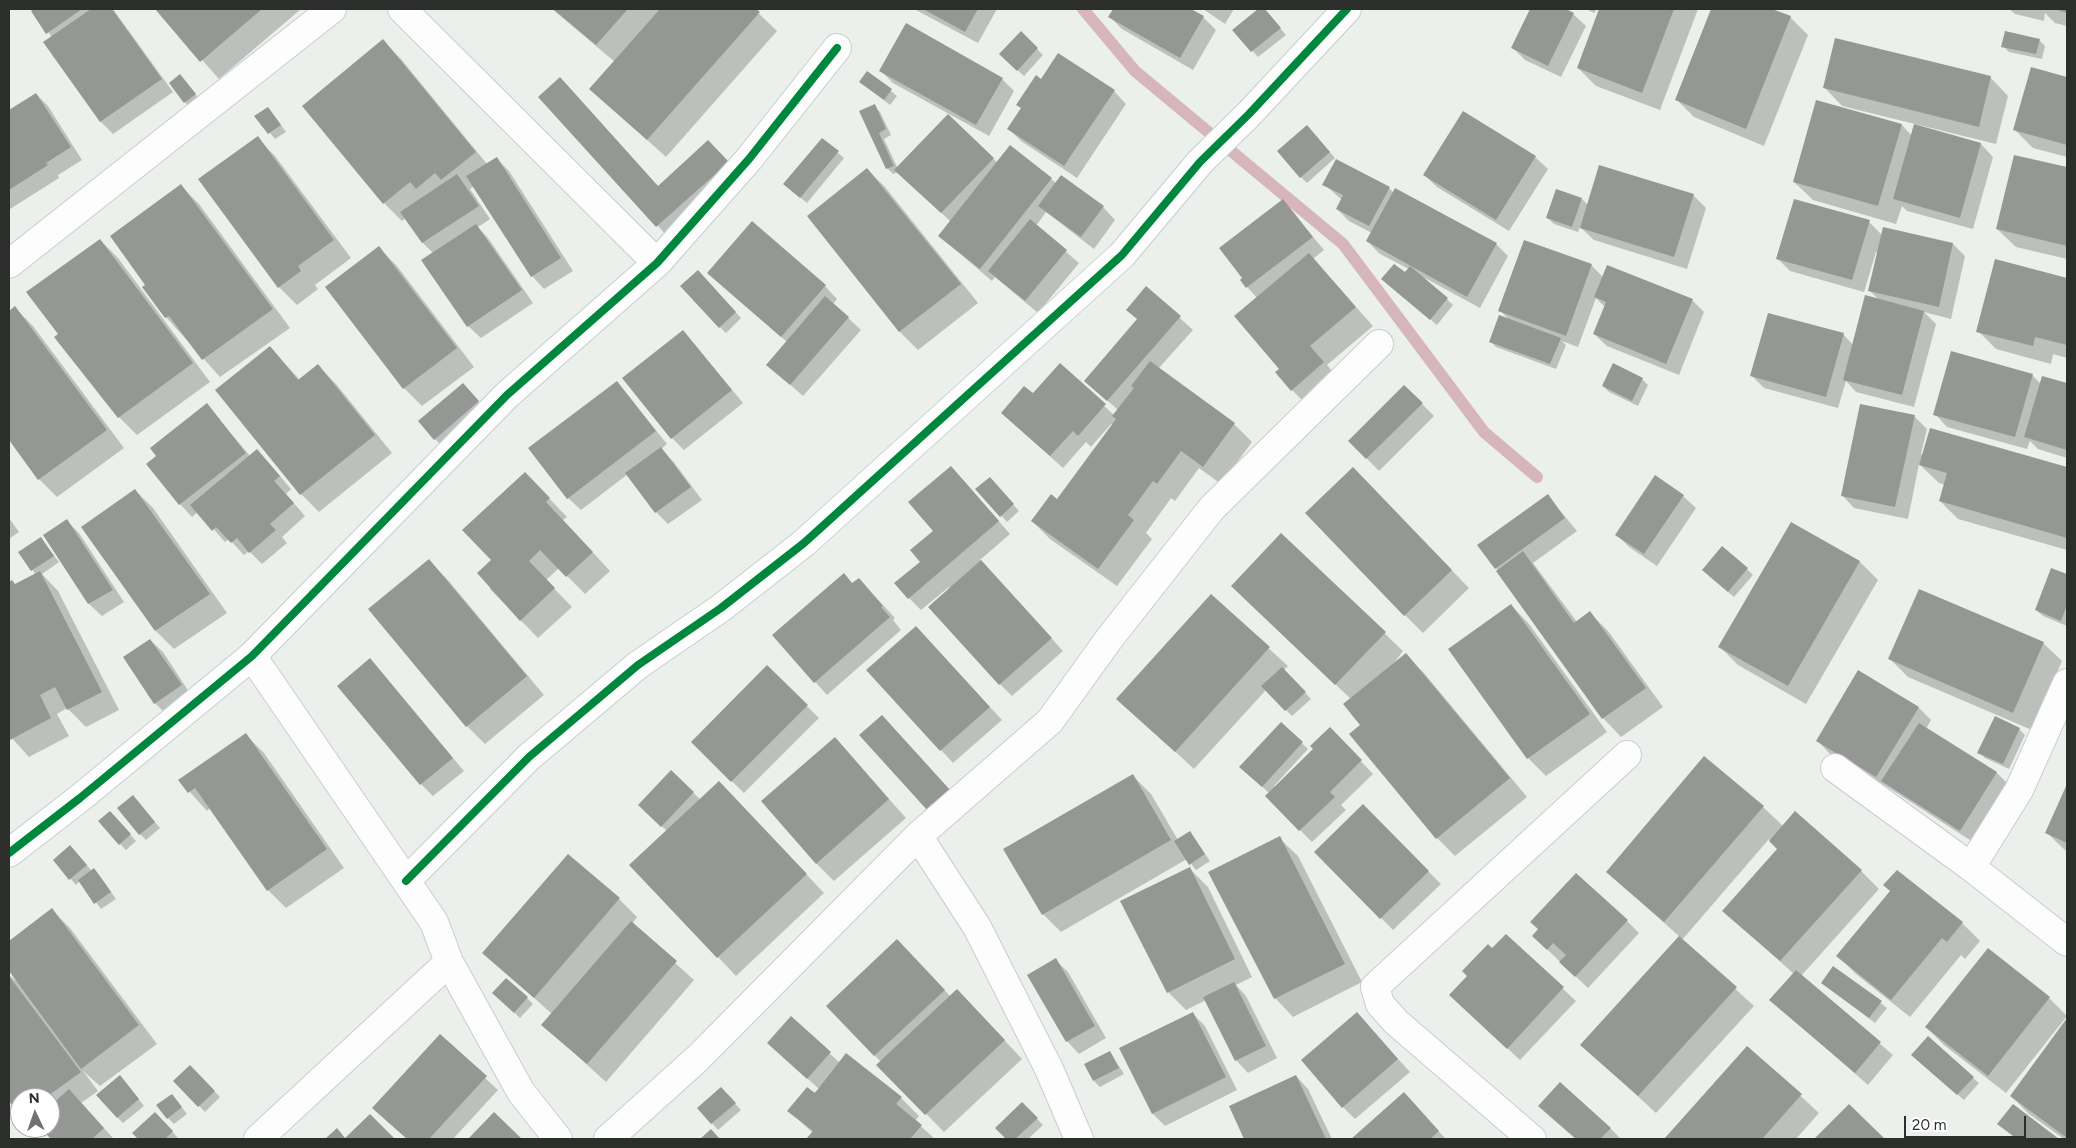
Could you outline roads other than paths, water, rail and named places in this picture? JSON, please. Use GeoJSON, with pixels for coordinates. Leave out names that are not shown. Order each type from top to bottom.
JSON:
{"type":"FeatureCollection","features":[{"type":"Feature","properties":{"kind":"street"},"geometry":{"type":"LineString","coordinates":[[9,264],[332,9]]}},
{"type":"Feature","properties":{"kind":"street"},"geometry":{"type":"LineString","coordinates":[[402,9],[657,263]]}},
{"type":"Feature","properties":{"kind":"street"},"geometry":{"type":"LineString","coordinates":[[406,881],[529,756],[638,665],[722,608],[804,543],[1122,255],[1200,162],[1249,114],[1347,9]]}},
{"type":"Feature","properties":{"kind":"street"},"geometry":{"type":"LineString","coordinates":[[9,853],[80,798],[252,656],[507,395],[657,263],[749,159],[837,48]]}},
{"type":"Feature","properties":{"kind":"street"},"geometry":{"type":"LineString","coordinates":[[608,1139],[698,1058],[918,836],[1050,721],[1109,639],[1212,508],[1379,344]]}},
{"type":"Feature","properties":{"kind":"street"},"geometry":{"type":"LineString","coordinates":[[252,656],[434,922],[449,962],[521,1092],[558,1139]]}},
{"type":"Feature","properties":{"kind":"street"},"geometry":{"type":"LineString","coordinates":[[1971,867],[2019,790],[2067,683]]}},
{"type":"Feature","properties":{"kind":"street"},"geometry":{"type":"LineString","coordinates":[[1532,1139],[1396,1022],[1380,1004],[1375,987],[1626,755]]}},
{"type":"Feature","properties":{"kind":"street"},"geometry":{"type":"LineString","coordinates":[[1834,768],[1971,867],[2067,942]]}},
{"type":"Feature","properties":{"kind":"street"},"geometry":{"type":"LineString","coordinates":[[918,836],[977,927],[1048,1069],[1079,1139]]}},
{"type":"Feature","properties":{"kind":"street"},"geometry":{"type":"LineString","coordinates":[[258,1139],[449,962]]}},
{"type":"Feature","properties":{"kind":"waterway"},"geometry":{"type":"LineString","coordinates":[[1083,9],[1135,71],[1343,244],[1484,432],[1537,477]]}}]}
